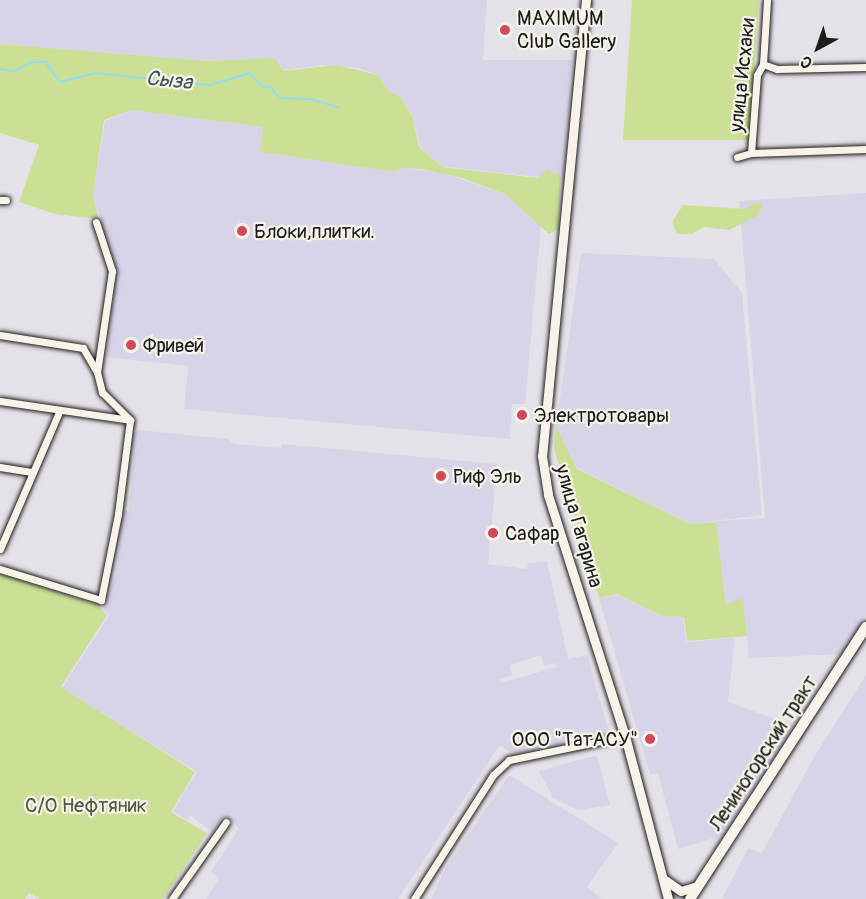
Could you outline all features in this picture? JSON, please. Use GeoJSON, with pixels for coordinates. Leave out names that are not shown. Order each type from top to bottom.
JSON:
{"type":"FeatureCollection","features":[{"type":"Feature","properties":{"kind":"main road","name":"Лениногорский тракт"},"geometry":{"type":"LineString","coordinates":[[690,899],[866,627]]}},
{"type":"Feature","properties":{"kind":"street","name":"улица Гагарина"},"geometry":{"type":"LineString","coordinates":[[586,0],[542,456],[548,495],[625,736],[668,899]]}},
{"type":"Feature","properties":{"kind":"street","name":"улица Исхаки"},"geometry":{"type":"LineString","coordinates":[[751,153],[758,71],[763,64],[767,0]]}},
{"type":"Feature","properties":{"kind":"street"},"geometry":{"type":"LineString","coordinates":[[763,64],[777,69],[866,67]]}},
{"type":"Feature","properties":{"kind":"street"},"geometry":{"type":"LineString","coordinates":[[737,157],[751,153],[866,149]]}},
{"type":"Feature","properties":{"kind":"street"},"geometry":{"type":"LineString","coordinates":[[96,222],[112,271],[97,372]]}},
{"type":"Feature","properties":{"kind":"street"},"geometry":{"type":"LineString","coordinates":[[0,335],[83,348],[97,372],[102,392],[130,420]]}},
{"type":"Feature","properties":{"kind":"street"},"geometry":{"type":"LineString","coordinates":[[0,402],[130,420]]}},
{"type":"Feature","properties":{"kind":"street"},"geometry":{"type":"LineString","coordinates":[[0,549],[1,539],[60,410]]}},
{"type":"Feature","properties":{"kind":"street"},"geometry":{"type":"LineString","coordinates":[[0,569],[101,600],[118,514],[130,420]]}},
{"type":"Feature","properties":{"kind":"street"},"geometry":{"type":"LineString","coordinates":[[0,468],[32,472]]}},
{"type":"Feature","properties":{"kind":"street"},"geometry":{"type":"LineString","coordinates":[[414,899],[493,776],[509,760],[625,736]]}},
{"type":"Feature","properties":{"kind":"street"},"geometry":{"type":"LineString","coordinates":[[172,899],[226,822]]}},
{"type":"Feature","properties":{"kind":"street"},"geometry":{"type":"LineString","coordinates":[[662,872],[670,885],[681,891],[689,891],[702,881]]}},
{"type":"Feature","properties":{"kind":"shaded area"},"geometry":{"type":"Polygon","coordinates":[[[0,0],[487,0],[483,60],[572,60],[563,180],[441,166],[420,147],[413,117],[400,96],[389,92],[378,75],[359,68],[321,65],[284,70],[275,58],[208,61],[0,44],[0,0]]]}},
{"type":"Feature","properties":{"kind":"shaded area"},"geometry":{"type":"Polygon","coordinates":[[[132,110],[263,127],[260,152],[394,172],[403,168],[440,172],[505,194],[525,210],[541,226],[525,404],[512,404],[510,439],[184,409],[188,366],[107,357],[117,269],[93,197],[105,121],[132,110]]]}},
{"type":"Feature","properties":{"kind":"shaded area"},"geometry":{"type":"Polygon","coordinates":[[[866,193],[866,615],[841,654],[749,658],[743,599],[726,605],[716,521],[765,518],[739,201],[866,193]]]}},
{"type":"Feature","properties":{"kind":"shaded area"},"geometry":{"type":"Polygon","coordinates":[[[581,253],[714,259],[742,293],[762,515],[690,524],[577,468],[556,426],[581,253]]]}},
{"type":"Feature","properties":{"kind":"shaded area"},"geometry":{"type":"Polygon","coordinates":[[[138,430],[228,439],[235,444],[280,448],[282,444],[497,464],[488,564],[527,569],[528,563],[547,561],[568,659],[587,655],[610,735],[518,755],[499,746],[398,899],[206,899],[219,878],[211,872],[239,828],[223,816],[213,832],[191,816],[187,820],[173,811],[197,772],[62,688],[110,614],[103,610],[116,573],[124,511],[129,510],[134,450],[131,446],[133,433],[138,430]],[[541,655],[510,665],[512,675],[500,679],[501,683],[557,667],[556,663],[544,666],[541,655]]]}},
{"type":"Feature","properties":{"kind":"shaded area"},"geometry":{"type":"Polygon","coordinates":[[[617,595],[662,616],[683,617],[686,642],[735,638],[728,702],[795,726],[725,835],[678,849],[658,773],[650,775],[599,598],[617,595]]]}},
{"type":"Feature","properties":{"kind":"shaded area"},"geometry":{"type":"Polygon","coordinates":[[[866,675],[866,899],[722,899],[748,848],[762,853],[814,757],[866,675]]]}},
{"type":"Feature","properties":{"kind":"shaded area"},"geometry":{"type":"Polygon","coordinates":[[[597,755],[610,805],[578,810],[553,798],[539,771],[597,755]]]}},
{"type":"Feature","properties":{"kind":"shaded area"},"geometry":{"type":"Polygon","coordinates":[[[509,775],[618,843],[587,887],[601,899],[431,899],[444,871],[509,775]]]}},
{"type":"Feature","properties":{"kind":"green space"},"geometry":{"type":"Polygon","coordinates":[[[632,0],[759,0],[750,140],[623,140],[632,0]]]}},
{"type":"Feature","properties":{"kind":"green space"},"geometry":{"type":"Polygon","coordinates":[[[0,44],[208,61],[275,58],[284,71],[336,65],[378,75],[389,92],[400,96],[413,118],[419,147],[442,167],[538,178],[547,170],[561,175],[558,229],[549,234],[505,194],[462,178],[423,169],[403,168],[394,172],[260,152],[263,127],[132,110],[104,120],[93,197],[99,219],[55,214],[19,202],[39,145],[0,133],[0,44]]]}},
{"type":"Feature","properties":{"kind":"green space"},"geometry":{"type":"Polygon","coordinates":[[[755,203],[762,204],[759,215],[729,230],[704,227],[692,234],[677,234],[672,222],[683,205],[744,209],[755,203]]]}},
{"type":"Feature","properties":{"kind":"green space"},"geometry":{"type":"Polygon","coordinates":[[[556,426],[577,469],[690,524],[716,522],[726,605],[743,598],[747,636],[687,641],[684,617],[662,616],[617,594],[599,598],[554,448],[556,426]]]}},
{"type":"Feature","properties":{"kind":"green space","name":"С/О Нефтяник"},"geometry":{"type":"Polygon","coordinates":[[[0,574],[97,605],[107,615],[61,687],[195,772],[171,812],[207,833],[163,899],[40,899],[29,893],[25,899],[0,899],[0,574]]]}},
{"type":"Feature","properties":{"kind":"waterway","name":"Сыза"},"geometry":{"type":"LineString","coordinates":[[0,69],[15,71],[32,62],[46,62],[60,82],[95,73],[210,85],[250,73],[264,87],[270,86],[280,98],[311,99],[338,107]]}},
{"type":"Feature","properties":{"kind":"place","name":"MAXIMUM Club Gallery"},"geometry":{"type":"Point","coordinates":[505,30]}},
{"type":"Feature","properties":{"kind":"place","name":"Блоки,плитки."},"geometry":{"type":"Point","coordinates":[242,231]}},
{"type":"Feature","properties":{"kind":"place","name":"Фривей"},"geometry":{"type":"Point","coordinates":[131,345]}},
{"type":"Feature","properties":{"kind":"place","name":"Электротовары"},"geometry":{"type":"Point","coordinates":[522,415]}},
{"type":"Feature","properties":{"kind":"place","name":"Риф Эль"},"geometry":{"type":"Point","coordinates":[441,476]}},
{"type":"Feature","properties":{"kind":"place","name":"Сафар"},"geometry":{"type":"Point","coordinates":[493,533]}},
{"type":"Feature","properties":{"kind":"place","name":"ООО \"ТатАСУ\""},"geometry":{"type":"Point","coordinates":[650,739]}}]}
